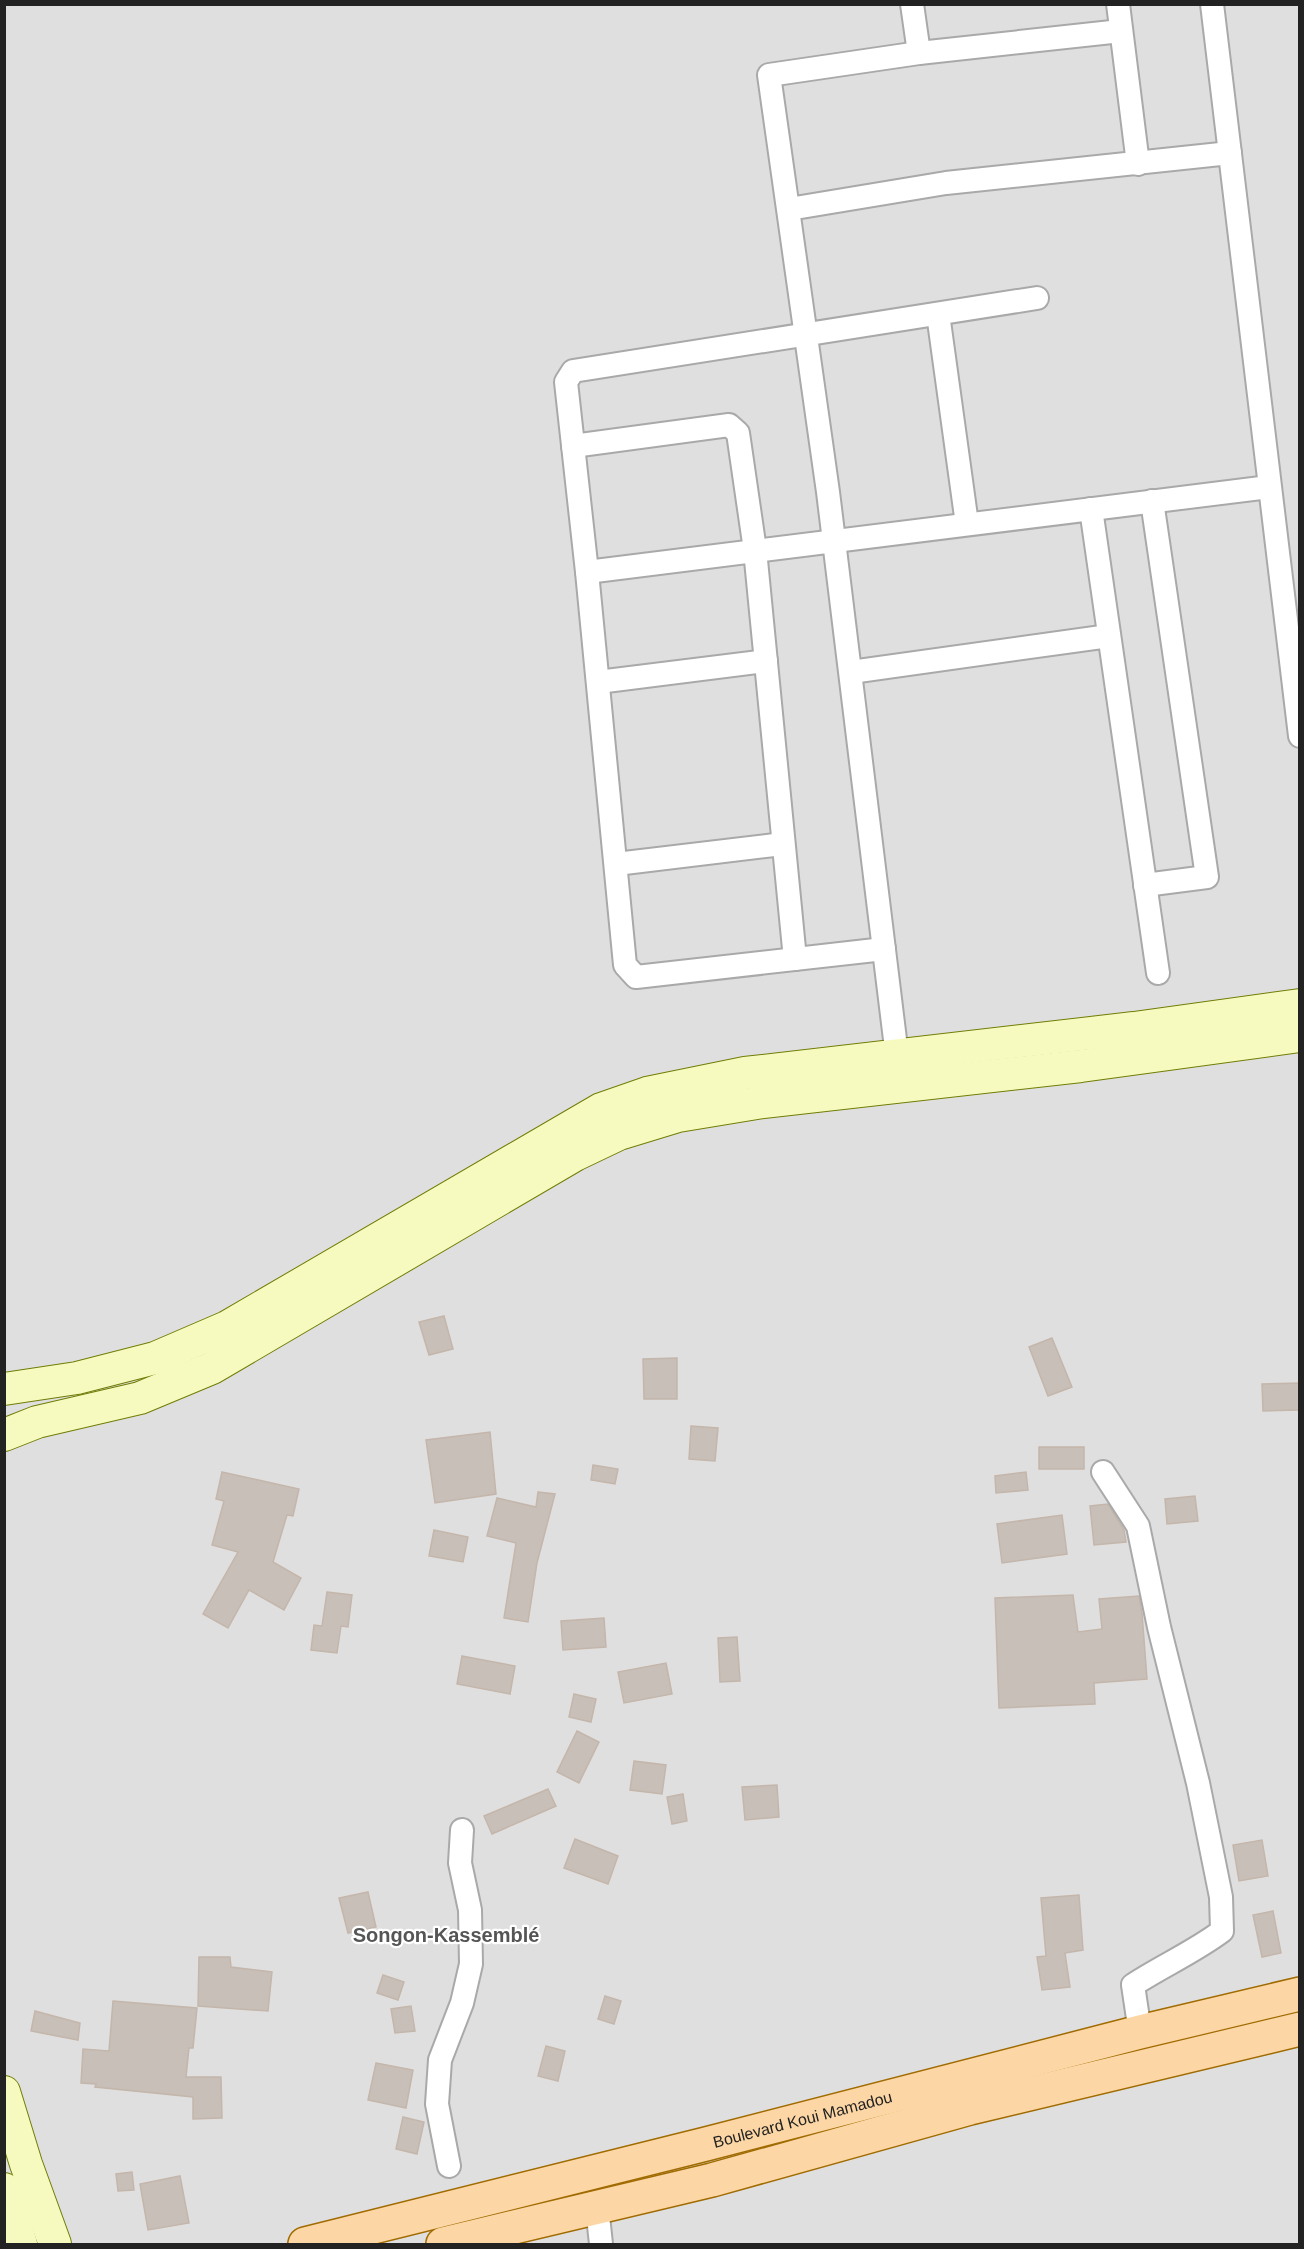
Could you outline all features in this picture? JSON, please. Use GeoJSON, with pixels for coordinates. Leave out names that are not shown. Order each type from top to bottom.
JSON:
{"type":"FeatureCollection","features":[{"type":"Feature","properties":{"kind":"main road","name":"Boulevard Koui Mamadou"},"geometry":{"type":"LineString","coordinates":[[305,2244],[1140,2032],[1299,1994]]}},
{"type":"Feature","properties":{"kind":"main road","name":"Boulevard Koui Mamadou"},"geometry":{"type":"LineString","coordinates":[[443,2244],[712,2180],[970,2108],[1299,2029]]}},
{"type":"Feature","properties":{"kind":"street"},"geometry":{"type":"LineString","coordinates":[[912,4],[919,53]]}},
{"type":"Feature","properties":{"kind":"street"},"geometry":{"type":"LineString","coordinates":[[1118,4],[1138,164]]}},
{"type":"Feature","properties":{"kind":"street"},"geometry":{"type":"LineString","coordinates":[[1212,4],[1299,736]]}},
{"type":"Feature","properties":{"kind":"street"},"geometry":{"type":"LineString","coordinates":[[897,1056],[834,540],[769,75],[919,53],[1121,31]]}},
{"type":"Feature","properties":{"kind":"street"},"geometry":{"type":"LineString","coordinates":[[789,209],[946,183],[1230,153]]}},
{"type":"Feature","properties":{"kind":"street"},"geometry":{"type":"LineString","coordinates":[[884,950],[636,977],[625,965],[566,382],[573,371],[1037,298]]}},
{"type":"Feature","properties":{"kind":"street"},"geometry":{"type":"LineString","coordinates":[[938,314],[967,524]]}},
{"type":"Feature","properties":{"kind":"street"},"geometry":{"type":"LineString","coordinates":[[573,446],[729,425],[738,433],[755,550],[795,959]]}},
{"type":"Feature","properties":{"kind":"street"},"geometry":{"type":"LineString","coordinates":[[587,572],[1269,487]]}},
{"type":"Feature","properties":{"kind":"street"},"geometry":{"type":"LineString","coordinates":[[1145,885],[1207,877],[1152,501]]}},
{"type":"Feature","properties":{"kind":"street"},"geometry":{"type":"LineString","coordinates":[[1091,509],[1158,973]]}},
{"type":"Feature","properties":{"kind":"street"},"geometry":{"type":"LineString","coordinates":[[850,672],[1109,636]]}},
{"type":"Feature","properties":{"kind":"street"},"geometry":{"type":"LineString","coordinates":[[598,682],[766,661]]}},
{"type":"Feature","properties":{"kind":"street"},"geometry":{"type":"LineString","coordinates":[[616,864],[783,844]]}},
{"type":"Feature","properties":{"kind":"street"},"geometry":{"type":"LineString","coordinates":[[4,1389],[77,1378],[154,1358],[227,1327],[601,1109],[647,1093],[745,1073],[1122,1030],[1299,1005]]}},
{"type":"Feature","properties":{"kind":"street"},"geometry":{"type":"LineString","coordinates":[[4,1435],[37,1422],[140,1398],[212,1368],[575,1155],[619,1134],[678,1116],[763,1102],[1081,1066],[1299,1036]]}},
{"type":"Feature","properties":{"kind":"street"},"geometry":{"type":"LineString","coordinates":[[1103,1472],[1138,1526],[1198,1783],[1221,1897],[1222,1931],[1198,1949],[1161,1967],[1133,1985],[1140,2032]]}},
{"type":"Feature","properties":{"kind":"street"},"geometry":{"type":"LineString","coordinates":[[449,2166],[438,2104],[440,2060],[462,2003],[471,1964],[470,1910],[460,1863],[462,1830]]}},
{"type":"Feature","properties":{"kind":"street"},"geometry":{"type":"LineString","coordinates":[[4,2092],[26,2164],[55,2244]]}},
{"type":"Feature","properties":{"kind":"street"},"geometry":{"type":"LineString","coordinates":[[4,2189],[21,2244]]}},
{"type":"Feature","properties":{"kind":"street"},"geometry":{"type":"LineString","coordinates":[[597,2207],[601,2244]]}},
{"type":"Feature","properties":{"kind":"shaded area"},"geometry":{"type":"Polygon","coordinates":[[[5,5],[1299,5],[1299,2244],[5,2244],[5,5]]]}},
{"type":"Feature","properties":{"kind":"building"},"geometry":{"type":"Polygon","coordinates":[[[444,1316],[453,1349],[429,1355],[419,1322],[444,1316]]]}},
{"type":"Feature","properties":{"kind":"building"},"geometry":{"type":"Polygon","coordinates":[[[1052,1338],[1072,1387],[1048,1396],[1029,1347],[1052,1338]]]}},
{"type":"Feature","properties":{"kind":"building"},"geometry":{"type":"Polygon","coordinates":[[[677,1358],[677,1399],[644,1399],[643,1359],[677,1358]]]}},
{"type":"Feature","properties":{"kind":"building"},"geometry":{"type":"Polygon","coordinates":[[[1299,1383],[1299,1410],[1263,1411],[1262,1384],[1299,1383]]]}},
{"type":"Feature","properties":{"kind":"building"},"geometry":{"type":"Polygon","coordinates":[[[691,1426],[718,1428],[715,1461],[689,1459],[691,1426]]]}},
{"type":"Feature","properties":{"kind":"building"},"geometry":{"type":"Polygon","coordinates":[[[490,1432],[496,1494],[435,1503],[426,1440],[490,1432]]]}},
{"type":"Feature","properties":{"kind":"building"},"geometry":{"type":"Polygon","coordinates":[[[1039,1447],[1084,1447],[1084,1469],[1039,1469],[1039,1447]]]}},
{"type":"Feature","properties":{"kind":"building"},"geometry":{"type":"Polygon","coordinates":[[[593,1465],[618,1469],[615,1484],[591,1480],[593,1465]]]}},
{"type":"Feature","properties":{"kind":"building"},"geometry":{"type":"Polygon","coordinates":[[[222,1472],[299,1489],[293,1516],[287,1515],[273,1562],[301,1578],[284,1610],[249,1590],[228,1628],[203,1614],[238,1552],[212,1545],[224,1501],[216,1499],[222,1472]]]}},
{"type":"Feature","properties":{"kind":"building"},"geometry":{"type":"Polygon","coordinates":[[[1026,1472],[1028,1490],[996,1493],[995,1476],[1026,1472]]]}},
{"type":"Feature","properties":{"kind":"building"},"geometry":{"type":"Polygon","coordinates":[[[538,1492],[555,1494],[537,1563],[528,1622],[504,1618],[516,1543],[487,1536],[497,1498],[536,1507],[538,1492]]]}},
{"type":"Feature","properties":{"kind":"building"},"geometry":{"type":"Polygon","coordinates":[[[1195,1496],[1198,1521],[1167,1524],[1165,1499],[1195,1496]]]}},
{"type":"Feature","properties":{"kind":"building"},"geometry":{"type":"Polygon","coordinates":[[[1108,1504],[1124,1530],[1126,1542],[1094,1545],[1090,1506],[1108,1504]]]}},
{"type":"Feature","properties":{"kind":"building"},"geometry":{"type":"Polygon","coordinates":[[[1062,1515],[1067,1554],[1002,1563],[997,1524],[1062,1515]]]}},
{"type":"Feature","properties":{"kind":"building"},"geometry":{"type":"Polygon","coordinates":[[[434,1530],[468,1537],[463,1562],[429,1556],[434,1530]]]}},
{"type":"Feature","properties":{"kind":"building"},"geometry":{"type":"Polygon","coordinates":[[[327,1592],[352,1595],[348,1627],[341,1626],[337,1653],[311,1650],[314,1625],[322,1626],[327,1592]]]}},
{"type":"Feature","properties":{"kind":"building"},"geometry":{"type":"Polygon","coordinates":[[[1073,1595],[1078,1632],[1102,1629],[1099,1599],[1139,1596],[1147,1679],[1094,1683],[1095,1704],[999,1708],[995,1598],[1073,1595]]]}},
{"type":"Feature","properties":{"kind":"building"},"geometry":{"type":"Polygon","coordinates":[[[604,1618],[606,1647],[563,1650],[561,1621],[604,1618]]]}},
{"type":"Feature","properties":{"kind":"building"},"geometry":{"type":"Polygon","coordinates":[[[737,1637],[740,1681],[720,1682],[718,1638],[737,1637]]]}},
{"type":"Feature","properties":{"kind":"building"},"geometry":{"type":"Polygon","coordinates":[[[462,1656],[515,1666],[510,1694],[457,1684],[462,1656]]]}},
{"type":"Feature","properties":{"kind":"building"},"geometry":{"type":"Polygon","coordinates":[[[666,1663],[672,1694],[624,1703],[618,1672],[666,1663]]]}},
{"type":"Feature","properties":{"kind":"building"},"geometry":{"type":"Polygon","coordinates":[[[574,1694],[596,1699],[591,1722],[569,1717],[574,1694]]]}},
{"type":"Feature","properties":{"kind":"building"},"geometry":{"type":"Polygon","coordinates":[[[577,1731],[599,1742],[579,1783],[557,1772],[577,1731]]]}},
{"type":"Feature","properties":{"kind":"building"},"geometry":{"type":"Polygon","coordinates":[[[634,1761],[666,1765],[662,1794],[630,1790],[634,1761]]]}},
{"type":"Feature","properties":{"kind":"building"},"geometry":{"type":"Polygon","coordinates":[[[777,1785],[779,1817],[745,1820],[742,1787],[777,1785]]]}},
{"type":"Feature","properties":{"kind":"building"},"geometry":{"type":"Polygon","coordinates":[[[548,1789],[556,1806],[492,1834],[484,1816],[548,1789]]]}},
{"type":"Feature","properties":{"kind":"building"},"geometry":{"type":"Polygon","coordinates":[[[683,1794],[687,1821],[672,1824],[667,1797],[683,1794]]]}},
{"type":"Feature","properties":{"kind":"building"},"geometry":{"type":"Polygon","coordinates":[[[575,1839],[618,1856],[608,1884],[564,1868],[575,1839]]]}},
{"type":"Feature","properties":{"kind":"building"},"geometry":{"type":"Polygon","coordinates":[[[1262,1840],[1268,1876],[1239,1881],[1233,1845],[1262,1840]]]}},
{"type":"Feature","properties":{"kind":"building"},"geometry":{"type":"Polygon","coordinates":[[[368,1892],[376,1927],[348,1933],[339,1898],[368,1892]]]}},
{"type":"Feature","properties":{"kind":"building"},"geometry":{"type":"Polygon","coordinates":[[[1079,1895],[1083,1950],[1065,1953],[1070,1987],[1042,1990],[1037,1957],[1046,1956],[1041,1898],[1079,1895]]]}},
{"type":"Feature","properties":{"kind":"building"},"geometry":{"type":"Polygon","coordinates":[[[1273,1911],[1281,1953],[1262,1957],[1253,1915],[1273,1911]]]}},
{"type":"Feature","properties":{"kind":"building"},"geometry":{"type":"Polygon","coordinates":[[[199,1957],[230,1957],[231,1967],[272,1972],[268,2011],[198,2006],[199,1957]]]}},
{"type":"Feature","properties":{"kind":"building"},"geometry":{"type":"Polygon","coordinates":[[[383,1975],[404,1982],[398,2000],[377,1993],[383,1975]]]}},
{"type":"Feature","properties":{"kind":"building"},"geometry":{"type":"Polygon","coordinates":[[[605,1996],[621,2001],[614,2024],[598,2019],[605,1996]]]}},
{"type":"Feature","properties":{"kind":"building"},"geometry":{"type":"Polygon","coordinates":[[[113,2001],[197,2008],[193,2048],[189,2048],[186,2077],[221,2077],[222,2118],[193,2119],[193,2097],[95,2087],[96,2084],[81,2083],[83,2049],[109,2051],[113,2001]]]}},
{"type":"Feature","properties":{"kind":"building"},"geometry":{"type":"Polygon","coordinates":[[[411,2006],[415,2031],[395,2033],[391,2009],[411,2006]]]}},
{"type":"Feature","properties":{"kind":"building"},"geometry":{"type":"Polygon","coordinates":[[[35,2011],[80,2023],[78,2040],[31,2031],[35,2011]]]}},
{"type":"Feature","properties":{"kind":"building"},"geometry":{"type":"Polygon","coordinates":[[[546,2046],[565,2051],[558,2081],[538,2076],[546,2046]]]}},
{"type":"Feature","properties":{"kind":"building"},"geometry":{"type":"Polygon","coordinates":[[[376,2063],[413,2070],[406,2108],[368,2100],[376,2063]]]}},
{"type":"Feature","properties":{"kind":"building"},"geometry":{"type":"Polygon","coordinates":[[[403,2117],[424,2122],[417,2154],[396,2149],[403,2117]]]}},
{"type":"Feature","properties":{"kind":"building"},"geometry":{"type":"Polygon","coordinates":[[[132,2172],[134,2190],[118,2191],[116,2174],[132,2172]]]}},
{"type":"Feature","properties":{"kind":"building"},"geometry":{"type":"Polygon","coordinates":[[[180,2176],[189,2223],[148,2230],[140,2184],[180,2176]]]}},
{"type":"Feature","properties":{"kind":"district","name":"Songon-Kassemblé"},"geometry":{"type":"Point","coordinates":[446,1935]}}]}
